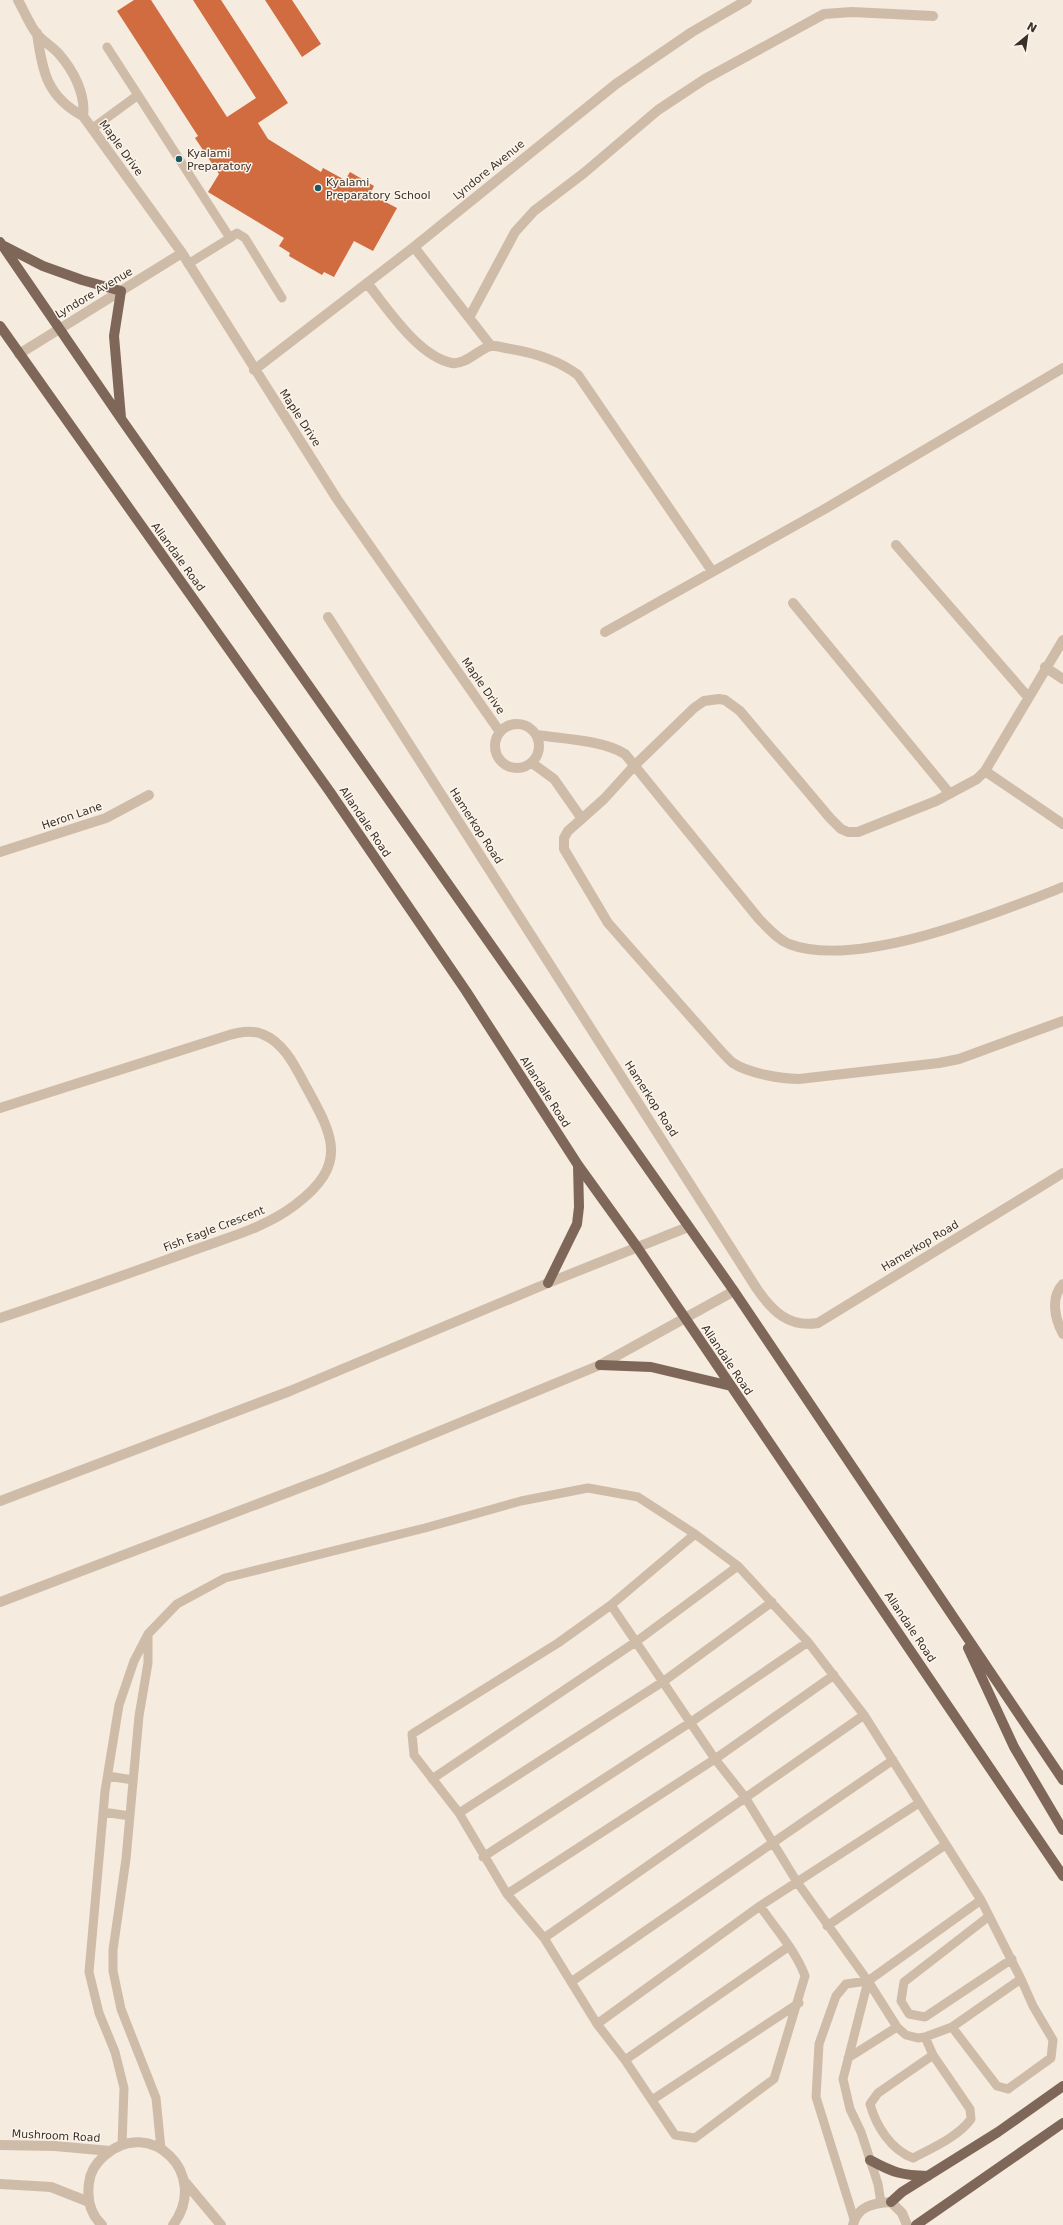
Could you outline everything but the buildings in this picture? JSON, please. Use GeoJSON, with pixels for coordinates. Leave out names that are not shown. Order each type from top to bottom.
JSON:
{"type":"FeatureCollection","features":[{"type":"Feature","properties":{"kind":"main road"},"geometry":{"type":"LineString","coordinates":[[1,244],[43,266],[82,280],[121,291],[114,336],[122,420]]}},
{"type":"Feature","properties":{"kind":"main road"},"geometry":{"type":"LineString","coordinates":[[1,244],[122,420],[734,1291],[1063,1780]]}},
{"type":"Feature","properties":{"kind":"main road","name":"Allandale Road"},"geometry":{"type":"LineString","coordinates":[[0,326],[330,792],[466,991],[578,1165],[637,1247],[1063,1876]]}},
{"type":"Feature","properties":{"kind":"main road"},"geometry":{"type":"LineString","coordinates":[[548,1283],[577,1224],[579,1207],[578,1165]]}},
{"type":"Feature","properties":{"kind":"main road"},"geometry":{"type":"LineString","coordinates":[[600,1365],[651,1367],[671,1370],[730,1386]]}},
{"type":"Feature","properties":{"kind":"main road"},"geometry":{"type":"LineString","coordinates":[[953,1617],[1014,1747],[1063,1830]]}},
{"type":"Feature","properties":{"kind":"main road"},"geometry":{"type":"LineString","coordinates":[[1045,1850],[1063,1882]]}},
{"type":"Feature","properties":{"kind":"main road"},"geometry":{"type":"LineString","coordinates":[[886,2202],[998,2132],[1063,2086]]}},
{"type":"Feature","properties":{"kind":"main road"},"geometry":{"type":"LineString","coordinates":[[916,2225],[1063,2123]]}},
{"type":"Feature","properties":{"kind":"main road"},"geometry":{"type":"LineString","coordinates":[[870,2160],[890,2171],[903,2175],[928,2176]]}},
{"type":"Feature","properties":{"kind":"street","name":"Maple Drive"},"geometry":{"type":"LineString","coordinates":[[18,0],[37,33],[59,54],[74,76],[81,92],[84,107],[83,116]]}},
{"type":"Feature","properties":{"kind":"street","name":"Lyndore Avenue"},"geometry":{"type":"LineString","coordinates":[[254,370],[414,247],[616,84],[692,32],[747,0]]}},
{"type":"Feature","properties":{"kind":"street"},"geometry":{"type":"LineString","coordinates":[[470,316],[515,232],[527,218],[658,110],[705,79],[824,14],[852,12],[933,16]]}},
{"type":"Feature","properties":{"kind":"street","name":"Maple Drive"},"geometry":{"type":"LineString","coordinates":[[37,33],[41,63],[48,82],[62,102],[83,116],[93,128],[182,253],[254,370],[337,499],[500,732]]}},
{"type":"Feature","properties":{"kind":"street"},"geometry":{"type":"LineString","coordinates":[[414,247],[470,316],[492,346]]}},
{"type":"Feature","properties":{"kind":"street","name":"Lyndore Avenue"},"geometry":{"type":"LineString","coordinates":[[19,354],[182,253]]}},
{"type":"Feature","properties":{"kind":"street"},"geometry":{"type":"LineString","coordinates":[[367,283],[411,336],[432,356],[456,363],[492,346],[540,355],[556,361],[578,375],[712,570]]}},
{"type":"Feature","properties":{"kind":"street"},"geometry":{"type":"LineString","coordinates":[[605,632],[712,570],[823,510],[1063,368]]}},
{"type":"Feature","properties":{"kind":"street"},"geometry":{"type":"LineString","coordinates":[[896,545],[1028,697]]}},
{"type":"Feature","properties":{"kind":"street"},"geometry":{"type":"LineString","coordinates":[[793,603],[950,794]]}},
{"type":"Feature","properties":{"kind":"street","name":"Hamerkop Road"},"geometry":{"type":"LineString","coordinates":[[328,617],[744,1268],[772,1309],[795,1323],[805,1326],[818,1324],[1063,1173]]}},
{"type":"Feature","properties":{"kind":"street"},"geometry":{"type":"LineString","coordinates":[[1063,640],[985,771],[971,783],[950,794],[885,822],[858,832],[848,832],[841,828],[830,818],[740,711],[725,700],[718,699],[704,701],[694,708],[635,765],[616,788],[566,834],[563,844],[564,849],[608,923],[720,1050],[733,1063],[745,1068],[789,1079],[799,1079],[939,1063],[978,1053],[1063,1021]]}},
{"type":"Feature","properties":{"kind":"street"},"geometry":{"type":"LineString","coordinates":[[1045,668],[1063,679]]}},
{"type":"Feature","properties":{"kind":"street"},"geometry":{"type":"LineString","coordinates":[[518,724],[532,729],[537,735],[539,750],[532,763],[519,769],[512,768],[500,760],[495,747],[495,740],[500,732],[510,725],[518,724]]}},
{"type":"Feature","properties":{"kind":"street"},"geometry":{"type":"LineString","coordinates":[[537,735],[614,748],[625,754],[759,919],[774,935],[789,943],[810,949],[837,950],[878,946],[919,937],[1063,887]]}},
{"type":"Feature","properties":{"kind":"street"},"geometry":{"type":"LineString","coordinates":[[532,763],[554,779],[582,819]]}},
{"type":"Feature","properties":{"kind":"street"},"geometry":{"type":"LineString","coordinates":[[985,771],[1063,824]]}},
{"type":"Feature","properties":{"kind":"street","name":"Heron Lane"},"geometry":{"type":"LineString","coordinates":[[0,852],[106,818],[148,795]]}},
{"type":"Feature","properties":{"kind":"street","name":"Fish Eagle Crescent"},"geometry":{"type":"LineString","coordinates":[[0,1108],[223,1037],[242,1032],[256,1032],[274,1041],[290,1058],[328,1126],[331,1140],[331,1153],[327,1172],[315,1187],[296,1205],[267,1223],[96,1286],[0,1318]]}},
{"type":"Feature","properties":{"kind":"street"},"geometry":{"type":"LineString","coordinates":[[0,1501],[290,1391],[548,1283],[688,1227]]}},
{"type":"Feature","properties":{"kind":"street"},"geometry":{"type":"LineString","coordinates":[[1060,1287],[1055,1312],[1063,1334]]}},
{"type":"Feature","properties":{"kind":"street"},"geometry":{"type":"LineString","coordinates":[[0,1602],[323,1479],[600,1365],[684,1317],[734,1291]]}},
{"type":"Feature","properties":{"kind":"street","name":"Mushroom Road"},"geometry":{"type":"LineString","coordinates":[[102,2225],[93,2214],[89,2202],[88,2191],[92,2173],[101,2158],[122,2144],[144,2143],[161,2149],[174,2160],[185,2182],[221,2225]]}},
{"type":"Feature","properties":{"kind":"street","name":"Mushroom Road"},"geometry":{"type":"LineString","coordinates":[[0,2145],[55,2146],[110,2151]]}},
{"type":"Feature","properties":{"kind":"street","name":"Mushroom Road"},"geometry":{"type":"LineString","coordinates":[[173,2225],[185,2204],[185,2182]]}},
{"type":"Feature","properties":{"kind":"street"},"geometry":{"type":"LineString","coordinates":[[0,2184],[51,2187],[89,2202]]}},
{"type":"Feature","properties":{"kind":"street"},"geometry":{"type":"LineString","coordinates":[[853,2222],[860,2212],[867,2206],[886,2202],[902,2213],[907,2225]]}},
{"type":"Feature","properties":{"kind":"lane"},"geometry":{"type":"LineString","coordinates":[[107,47],[230,238]]}},
{"type":"Feature","properties":{"kind":"lane"},"geometry":{"type":"LineString","coordinates":[[93,128],[138,95]]}},
{"type":"Feature","properties":{"kind":"lane"},"geometry":{"type":"LineString","coordinates":[[188,264],[237,233],[243,235],[282,298]]}},
{"type":"Feature","properties":{"kind":"lane"},"geometry":{"type":"LineString","coordinates":[[122,2144],[124,2088],[115,2052],[100,2013],[89,1972],[103,1812],[119,1705],[134,1660],[148,1634],[177,1604],[225,1578],[425,1528],[521,1501],[588,1488],[638,1497],[695,1534],[738,1566],[808,1642],[864,1715],[980,1900],[1012,1959],[1033,2006],[1053,2040],[1051,2058],[1024,2079],[1008,2089],[997,2086],[952,2027]]}},
{"type":"Feature","properties":{"kind":"lane"},"geometry":{"type":"LineString","coordinates":[[695,1534],[611,1604],[558,1643],[412,1734],[414,1755],[459,1813],[483,1856],[507,1894],[544,1938],[597,2024],[625,2060],[675,2135],[695,2138],[774,2079],[799,2003],[805,1976],[799,1959],[760,1906]]}},
{"type":"Feature","properties":{"kind":"lane"},"geometry":{"type":"LineString","coordinates":[[432,1779],[637,1641],[738,1566]]}},
{"type":"Feature","properties":{"kind":"lane"},"geometry":{"type":"LineString","coordinates":[[459,1813],[664,1681],[772,1602]]}},
{"type":"Feature","properties":{"kind":"lane"},"geometry":{"type":"LineString","coordinates":[[611,1604],[715,1759],[745,1797],[826,1926],[868,1981],[897,2027],[906,2035],[925,2038],[952,2027],[1021,1979]]}},
{"type":"Feature","properties":{"kind":"lane"},"geometry":{"type":"LineString","coordinates":[[148,1634],[148,1663],[139,1716],[126,1859],[113,1950],[113,1971],[121,2009],[156,2098],[161,2149]]}},
{"type":"Feature","properties":{"kind":"lane"},"geometry":{"type":"LineString","coordinates":[[483,1856],[691,1722],[808,1642]]}},
{"type":"Feature","properties":{"kind":"lane"},"geometry":{"type":"LineString","coordinates":[[507,1894],[715,1759],[834,1675]]}},
{"type":"Feature","properties":{"kind":"lane"},"geometry":{"type":"LineString","coordinates":[[544,1938],[864,1715]]}},
{"type":"Feature","properties":{"kind":"lane"},"geometry":{"type":"LineString","coordinates":[[571,1982],[893,1760]]}},
{"type":"Feature","properties":{"kind":"lane"},"geometry":{"type":"LineString","coordinates":[[108,1776],[133,1780]]}},
{"type":"Feature","properties":{"kind":"lane"},"geometry":{"type":"LineString","coordinates":[[597,2024],[760,1906],[919,1803]]}},
{"type":"Feature","properties":{"kind":"lane"},"geometry":{"type":"LineString","coordinates":[[103,1812],[130,1816]]}},
{"type":"Feature","properties":{"kind":"lane"},"geometry":{"type":"LineString","coordinates":[[826,1926],[945,1845]]}},
{"type":"Feature","properties":{"kind":"lane"},"geometry":{"type":"LineString","coordinates":[[853,2222],[816,2097],[819,2044],[836,1996],[846,1984],[868,1981],[980,1900]]}},
{"type":"Feature","properties":{"kind":"lane"},"geometry":{"type":"LineString","coordinates":[[988,1917],[904,1982],[901,2001],[909,2014],[925,2016],[1012,1959]]}},
{"type":"Feature","properties":{"kind":"lane"},"geometry":{"type":"LineString","coordinates":[[625,2060],[788,1946]]}},
{"type":"Feature","properties":{"kind":"lane"},"geometry":{"type":"LineString","coordinates":[[868,1981],[843,2079],[850,2109],[886,2202]]}},
{"type":"Feature","properties":{"kind":"lane"},"geometry":{"type":"LineString","coordinates":[[652,2100],[799,2003]]}},
{"type":"Feature","properties":{"kind":"lane"},"geometry":{"type":"LineString","coordinates":[[848,2058],[897,2027]]}},
{"type":"Feature","properties":{"kind":"lane"},"geometry":{"type":"LineString","coordinates":[[925,2038],[933,2055],[970,2109],[971,2119],[966,2126],[913,2158],[903,2155],[886,2137],[874,2118],[870,2104],[878,2093],[933,2055]]}},
{"type":"Feature","properties":{"kind":"place","name":"Kyalami Preparatory"},"geometry":{"type":"Point","coordinates":[179,159]}},
{"type":"Feature","properties":{"kind":"place","name":"Kyalami Preparatory School"},"geometry":{"type":"Point","coordinates":[318,188]}}]}
